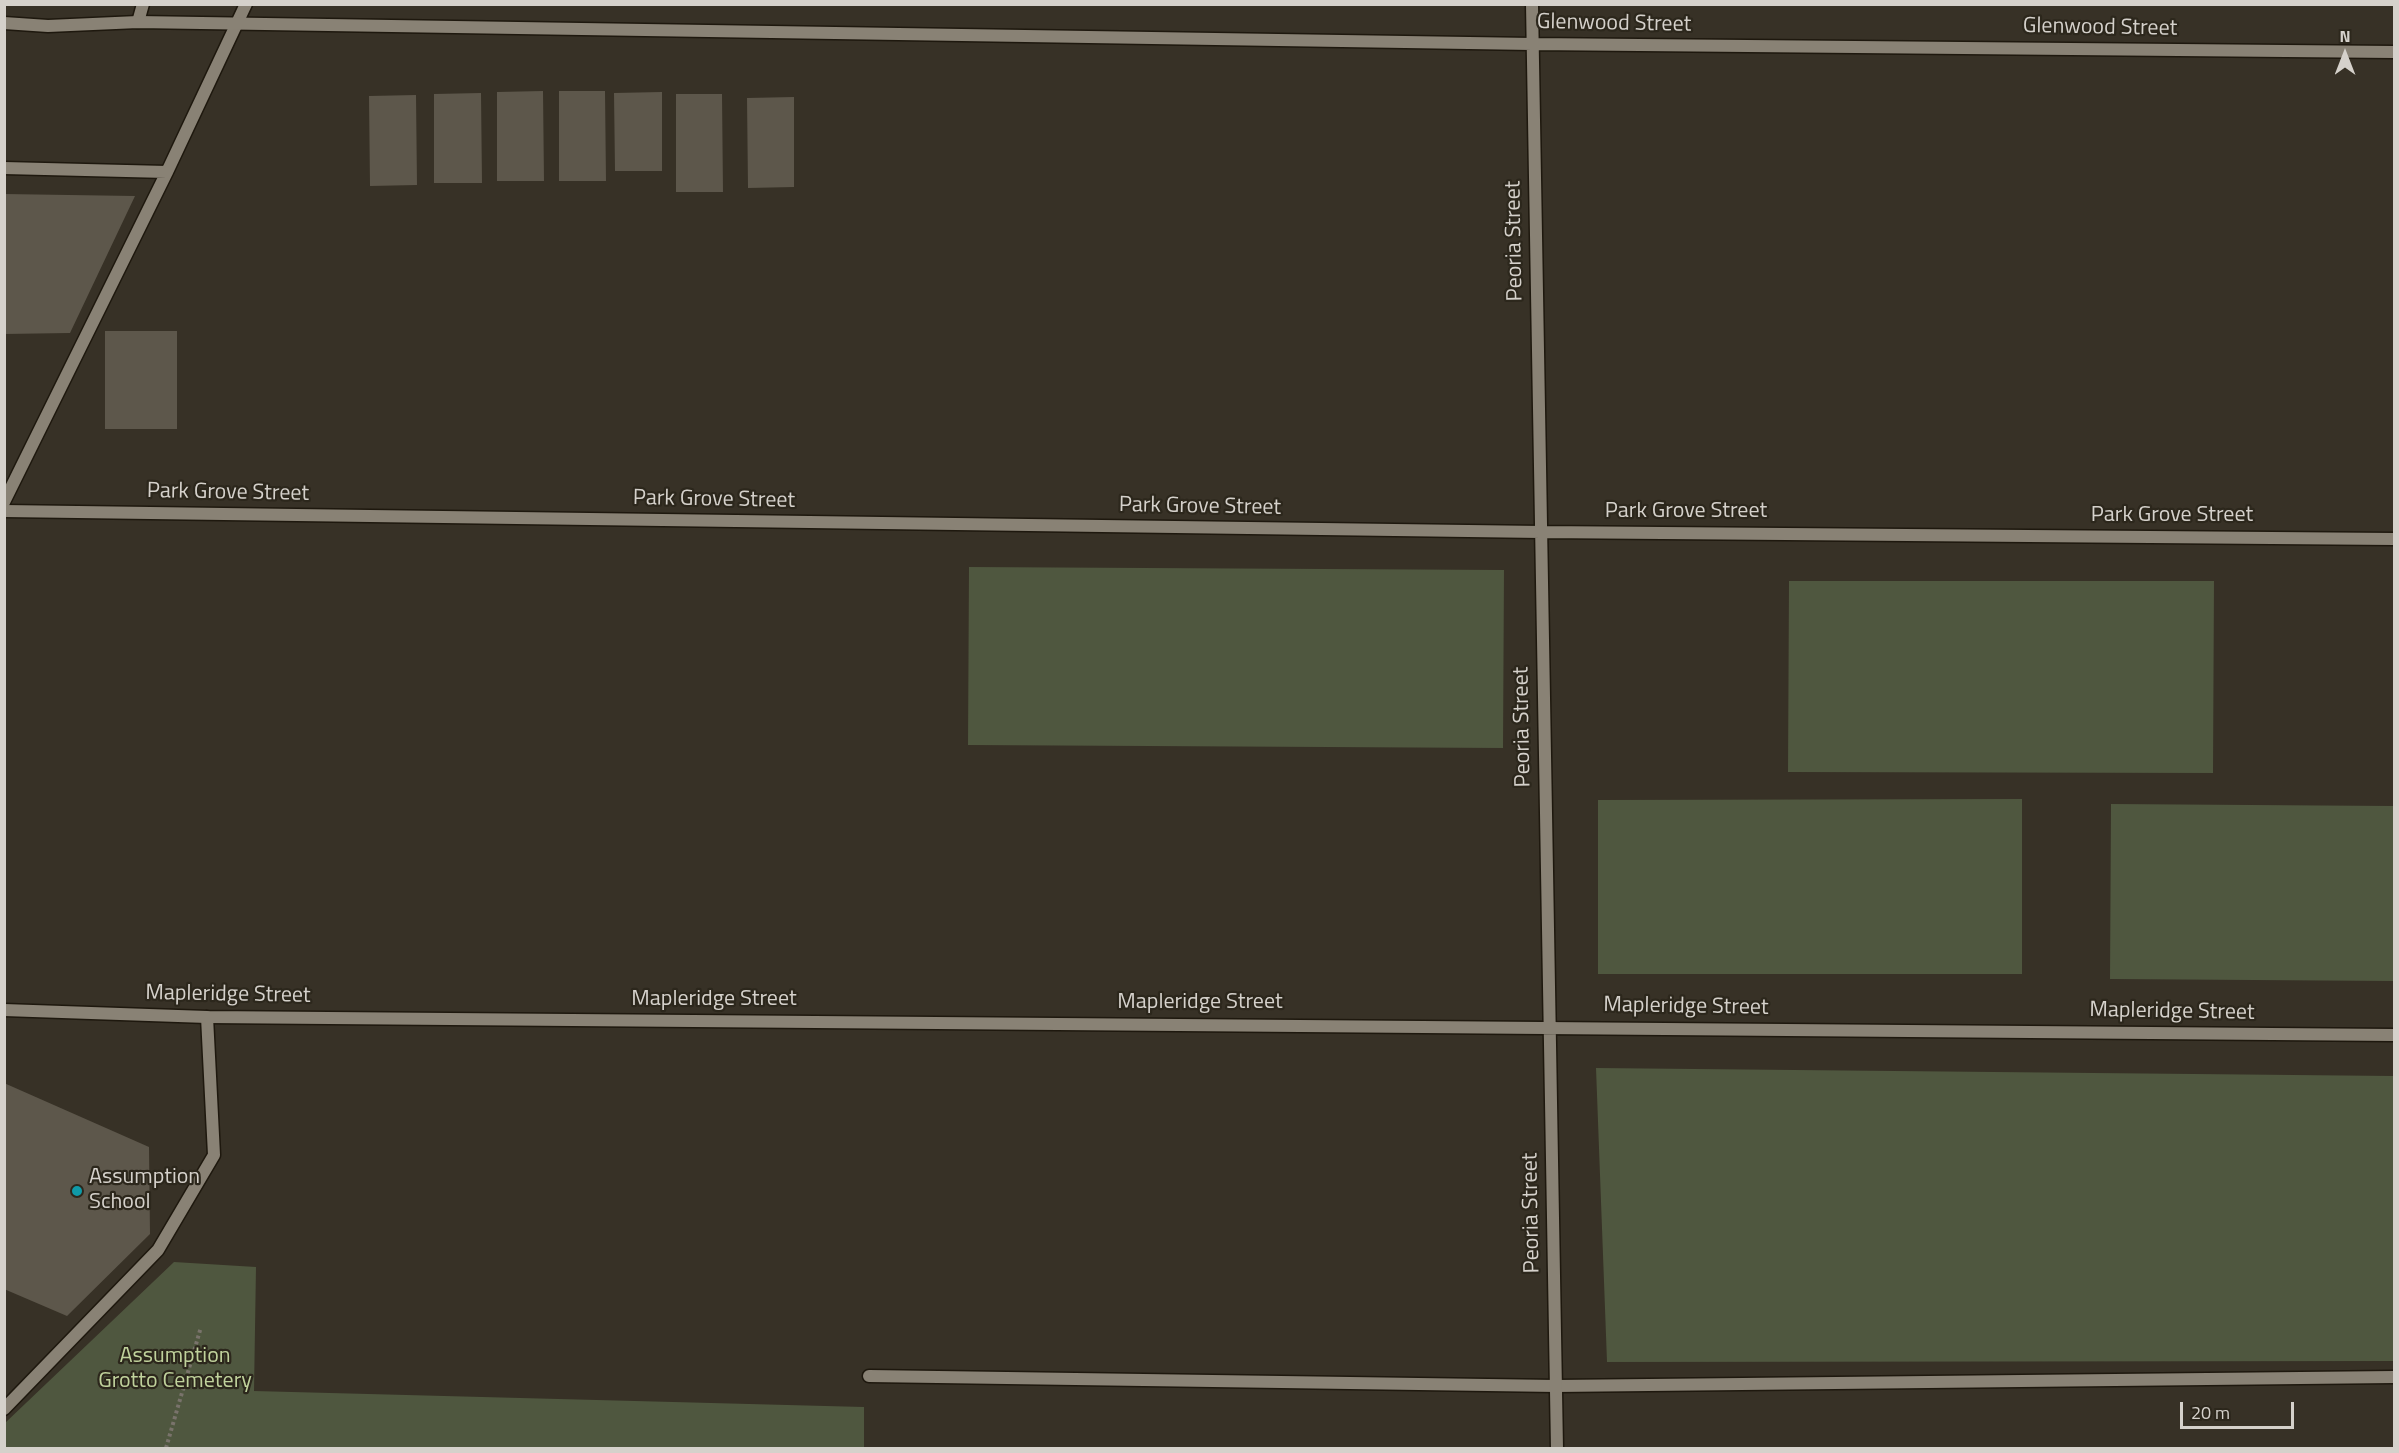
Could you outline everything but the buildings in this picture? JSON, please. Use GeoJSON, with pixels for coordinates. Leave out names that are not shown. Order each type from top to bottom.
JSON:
{"type":"FeatureCollection","features":[{"type":"Feature","properties":{"kind":"street"},"geometry":{"type":"LineString","coordinates":[[138,22],[143,4]]}},
{"type":"Feature","properties":{"kind":"street"},"geometry":{"type":"LineString","coordinates":[[4,501],[167,172],[246,4]]}},
{"type":"Feature","properties":{"kind":"street","name":"Peoria Street"},"geometry":{"type":"LineString","coordinates":[[1532,4],[1557,1449]]}},
{"type":"Feature","properties":{"kind":"street","name":"Glenwood Street"},"geometry":{"type":"LineString","coordinates":[[4,23],[48,26],[138,22],[1532,44],[2394,52]]}},
{"type":"Feature","properties":{"kind":"street"},"geometry":{"type":"LineString","coordinates":[[4,168],[167,172]]}},
{"type":"Feature","properties":{"kind":"street","name":"Park Grove Street"},"geometry":{"type":"LineString","coordinates":[[4,511],[1541,532],[2394,539]]}},
{"type":"Feature","properties":{"kind":"street","name":"Mapleridge Street"},"geometry":{"type":"LineString","coordinates":[[4,1010],[207,1017],[2394,1035]]}},
{"type":"Feature","properties":{"kind":"street"},"geometry":{"type":"LineString","coordinates":[[4,1409],[158,1250],[214,1155],[207,1017]]}},
{"type":"Feature","properties":{"kind":"street"},"geometry":{"type":"LineString","coordinates":[[869,1376],[1556,1386],[2394,1377]]}},
{"type":"Feature","properties":{"kind":"path"},"geometry":{"type":"LineString","coordinates":[[166,1449],[201,1327]]}},
{"type":"Feature","properties":{"kind":"green space"},"geometry":{"type":"Polygon","coordinates":[[[969,567],[1504,570],[1503,748],[968,745],[969,567]]]}},
{"type":"Feature","properties":{"kind":"green space"},"geometry":{"type":"Polygon","coordinates":[[[1789,581],[2214,581],[2213,773],[1788,772],[1789,581]]]}},
{"type":"Feature","properties":{"kind":"green space"},"geometry":{"type":"Polygon","coordinates":[[[2022,799],[2022,974],[1598,974],[1598,800],[2022,799]]]}},
{"type":"Feature","properties":{"kind":"green space"},"geometry":{"type":"Polygon","coordinates":[[[2111,804],[2394,806],[2394,981],[2110,979],[2111,804]]]}},
{"type":"Feature","properties":{"kind":"green space"},"geometry":{"type":"Polygon","coordinates":[[[1596,1068],[2394,1076],[2394,1361],[1607,1362],[1596,1068]]]}},
{"type":"Feature","properties":{"kind":"green space","name":"Assumption Grotto Cemetery"},"geometry":{"type":"Polygon","coordinates":[[[174,1262],[256,1267],[254,1391],[864,1407],[864,1448],[5,1448],[5,1423],[174,1262]]]}},
{"type":"Feature","properties":{"kind":"place","name":"Assumption School"},"geometry":{"type":"Point","coordinates":[77,1191]}}]}
